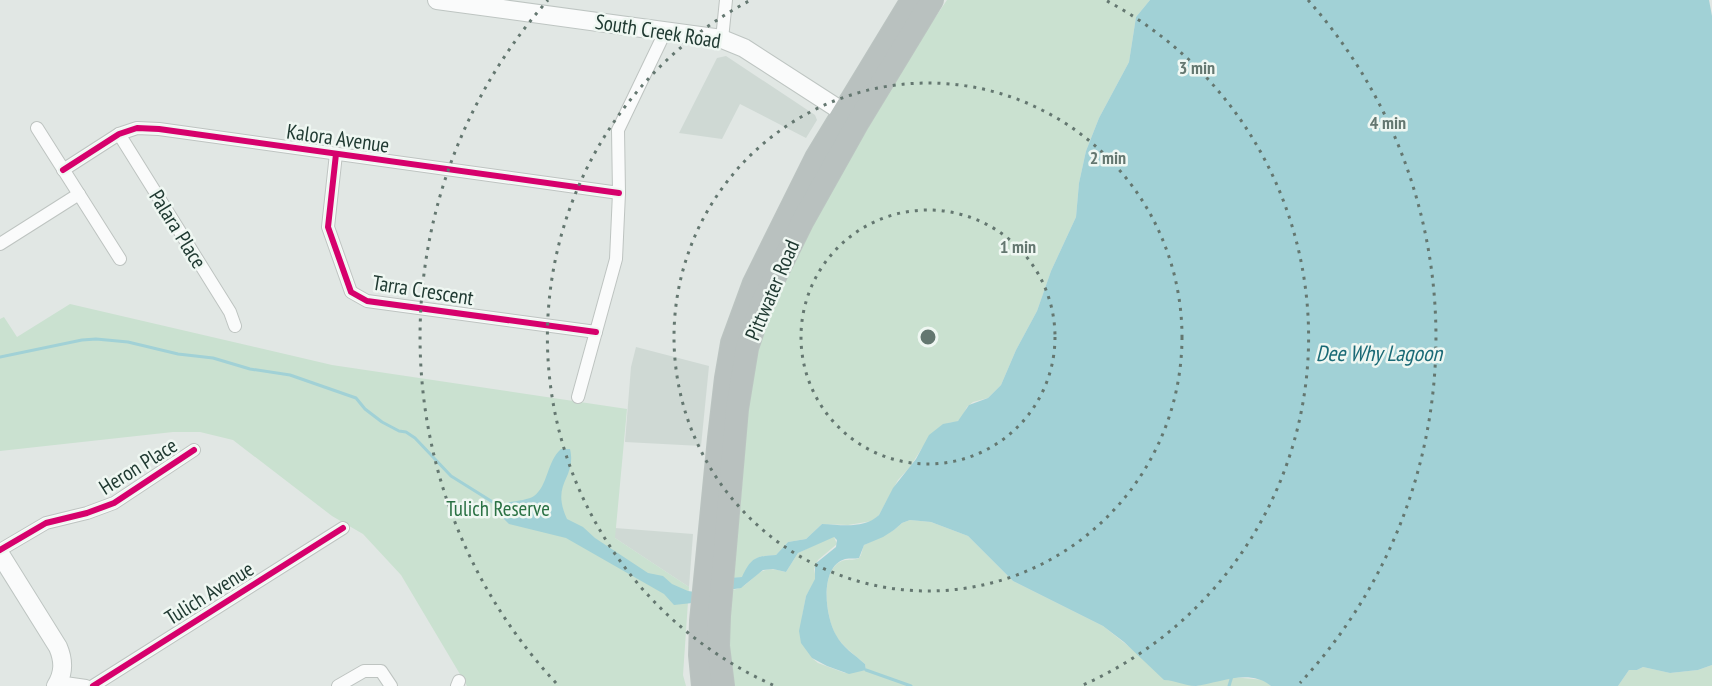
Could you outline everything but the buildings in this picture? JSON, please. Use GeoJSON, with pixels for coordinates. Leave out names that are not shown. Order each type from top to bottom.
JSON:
{"type":"FeatureCollection","features":[{"type":"Feature","properties":{"kind":"highway","name":"Pittwater Road"},"geometry":{"type":"LineString","coordinates":[[703,686],[700,655],[710,619],[713,582],[747,348],[762,303],[850,117],[912,0]]}},
{"type":"Feature","properties":{"kind":"highway","name":"Pittwater Road"},"geometry":{"type":"LineString","coordinates":[[850,117],[932,0]]}},
{"type":"Feature","properties":{"kind":"highway","name":"Pittwater Road"},"geometry":{"type":"LineString","coordinates":[[710,619],[718,646],[723,686]]}},
{"type":"Feature","properties":{"kind":"main road","name":"South Creek Road"},"geometry":{"type":"LineString","coordinates":[[437,0],[722,39],[744,48],[850,117]]}},
{"type":"Feature","properties":{"kind":"main road"},"geometry":{"type":"LineString","coordinates":[[0,552],[58,647],[63,660],[57,684]]}},
{"type":"Feature","properties":{"kind":"street"},"geometry":{"type":"LineString","coordinates":[[722,39],[726,0]]}},
{"type":"Feature","properties":{"kind":"street"},"geometry":{"type":"LineString","coordinates":[[578,397],[616,260],[620,193],[618,130],[666,30]]}},
{"type":"Feature","properties":{"kind":"street","name":"Kalora Avenue"},"geometry":{"type":"LineString","coordinates":[[63,170],[118,134],[137,128],[159,129],[620,193]]}},
{"type":"Feature","properties":{"kind":"street"},"geometry":{"type":"LineString","coordinates":[[37,129],[120,259]]}},
{"type":"Feature","properties":{"kind":"street","name":"Palara Place"},"geometry":{"type":"LineString","coordinates":[[118,134],[230,312],[235,326]]}},
{"type":"Feature","properties":{"kind":"street","name":"Tarra Crescent"},"geometry":{"type":"LineString","coordinates":[[336,154],[328,227],[351,292],[367,301],[596,332]]}},
{"type":"Feature","properties":{"kind":"street"},"geometry":{"type":"LineString","coordinates":[[0,244],[79,194]]}},
{"type":"Feature","properties":{"kind":"street","name":"Heron Place"},"geometry":{"type":"LineString","coordinates":[[0,552],[46,523],[87,513],[114,502],[194,450]]}},
{"type":"Feature","properties":{"kind":"street","name":"Tulich Avenue"},"geometry":{"type":"LineString","coordinates":[[93,686],[343,528]]}},
{"type":"Feature","properties":{"kind":"street"},"geometry":{"type":"LineString","coordinates":[[338,686],[364,671],[381,671],[391,686]]}},
{"type":"Feature","properties":{"kind":"street"},"geometry":{"type":"LineString","coordinates":[[57,684],[86,686]]}},
{"type":"Feature","properties":{"kind":"shaded area"},"geometry":{"type":"Polygon","coordinates":[[[726,56],[815,115],[817,120],[806,138],[740,104],[722,139],[679,133],[717,58],[726,56]]]}},
{"type":"Feature","properties":{"kind":"shaded area"},"geometry":{"type":"Polygon","coordinates":[[[636,347],[709,366],[701,446],[625,442],[631,367],[636,347]]]}},
{"type":"Feature","properties":{"kind":"shaded area"},"geometry":{"type":"Polygon","coordinates":[[[615,528],[693,534],[689,587],[615,538],[615,528]]]}},
{"type":"Feature","properties":{"kind":"green space"},"geometry":{"type":"Polygon","coordinates":[[[947,0],[1150,0],[1136,17],[1129,62],[1099,118],[1086,151],[1079,183],[1076,217],[1051,271],[1037,311],[1016,350],[1001,385],[988,398],[973,402],[967,407],[961,419],[948,423],[922,448],[898,480],[879,515],[872,521],[848,525],[822,524],[806,539],[788,542],[776,555],[755,559],[743,577],[733,578],[749,392],[757,352],[768,319],[796,254],[884,101],[887,89],[947,0]]]}},
{"type":"Feature","properties":{"kind":"green space","name":"Tulich Reserve"},"geometry":{"type":"Polygon","coordinates":[[[70,304],[332,365],[627,409],[615,538],[689,587],[683,675],[686,686],[467,686],[401,575],[363,534],[332,516],[233,440],[200,432],[173,432],[0,451],[0,319],[4,317],[17,337],[70,304]]]}},
{"type":"Feature","properties":{"kind":"green space"},"geometry":{"type":"Polygon","coordinates":[[[910,520],[931,522],[968,536],[1013,581],[1103,626],[1171,680],[1196,686],[731,686],[728,632],[732,590],[738,589],[766,570],[786,572],[798,553],[831,537],[834,537],[837,544],[818,560],[814,569],[816,579],[806,596],[802,617],[812,658],[818,663],[845,673],[866,670],[865,664],[844,646],[834,632],[827,603],[830,574],[837,564],[844,560],[859,558],[864,545],[910,520]]]}},
{"type":"Feature","properties":{"kind":"green space"},"geometry":{"type":"Polygon","coordinates":[[[1712,665],[1712,686],[1618,686],[1629,670],[1643,667],[1670,673],[1698,670],[1712,665]]]}},
{"type":"Feature","properties":{"kind":"green space"},"geometry":{"type":"Polygon","coordinates":[[[1232,677],[1264,680],[1271,686],[1196,686],[1232,677]]]}},
{"type":"Feature","properties":{"kind":"water","name":"Dee Why Lagoon"},"geometry":{"type":"Polygon","coordinates":[[[1150,0],[1709,0],[1712,16],[1712,665],[1698,670],[1670,673],[1643,667],[1629,670],[1618,686],[1271,686],[1253,678],[1244,677],[1196,686],[1187,685],[1164,680],[1124,642],[1103,626],[1013,581],[968,536],[931,522],[910,520],[883,537],[864,545],[859,558],[845,559],[831,572],[827,605],[832,627],[849,651],[865,664],[866,670],[849,674],[812,658],[801,643],[799,631],[806,596],[815,579],[815,564],[836,547],[837,540],[834,537],[798,553],[786,572],[773,569],[763,570],[741,588],[728,590],[692,603],[674,605],[664,594],[566,538],[509,524],[498,513],[495,505],[526,499],[539,492],[556,454],[561,449],[570,449],[570,467],[561,497],[567,519],[583,527],[595,538],[648,573],[663,576],[672,584],[695,592],[729,578],[742,577],[755,559],[776,555],[788,542],[806,539],[822,524],[860,524],[879,515],[893,488],[916,459],[929,435],[943,424],[958,421],[969,405],[988,398],[1001,385],[1016,350],[1037,311],[1051,271],[1076,217],[1079,183],[1086,151],[1099,118],[1129,62],[1136,17],[1150,0]]]}},
{"type":"Feature","properties":{"kind":"waterway"},"geometry":{"type":"LineString","coordinates":[[0,357],[96,339],[128,342],[178,354],[213,358],[250,369],[290,375],[356,398],[365,409],[382,422],[415,438],[451,476],[499,506]]}},
{"type":"Feature","properties":{"kind":"waterway"},"geometry":{"type":"LineString","coordinates":[[866,670],[911,686]]}},
{"type":"Feature","properties":{"kind":"waterway"},"geometry":{"type":"LineString","coordinates":[[1229,686],[1232,676]]}},
{"type":"Feature","properties":{"kind":"cycle path"},"geometry":{"type":"LineString","coordinates":[[63,170],[119,134],[137,128],[159,129],[619,193]]}},
{"type":"Feature","properties":{"kind":"cycle path"},"geometry":{"type":"LineString","coordinates":[[336,154],[328,227],[351,292],[367,301],[596,332]]}},
{"type":"Feature","properties":{"kind":"cycle path"},"geometry":{"type":"LineString","coordinates":[[0,550],[46,523],[87,513],[114,503],[194,450]]}},
{"type":"Feature","properties":{"kind":"cycle path"},"geometry":{"type":"LineString","coordinates":[[93,686],[343,528]]}}]}
